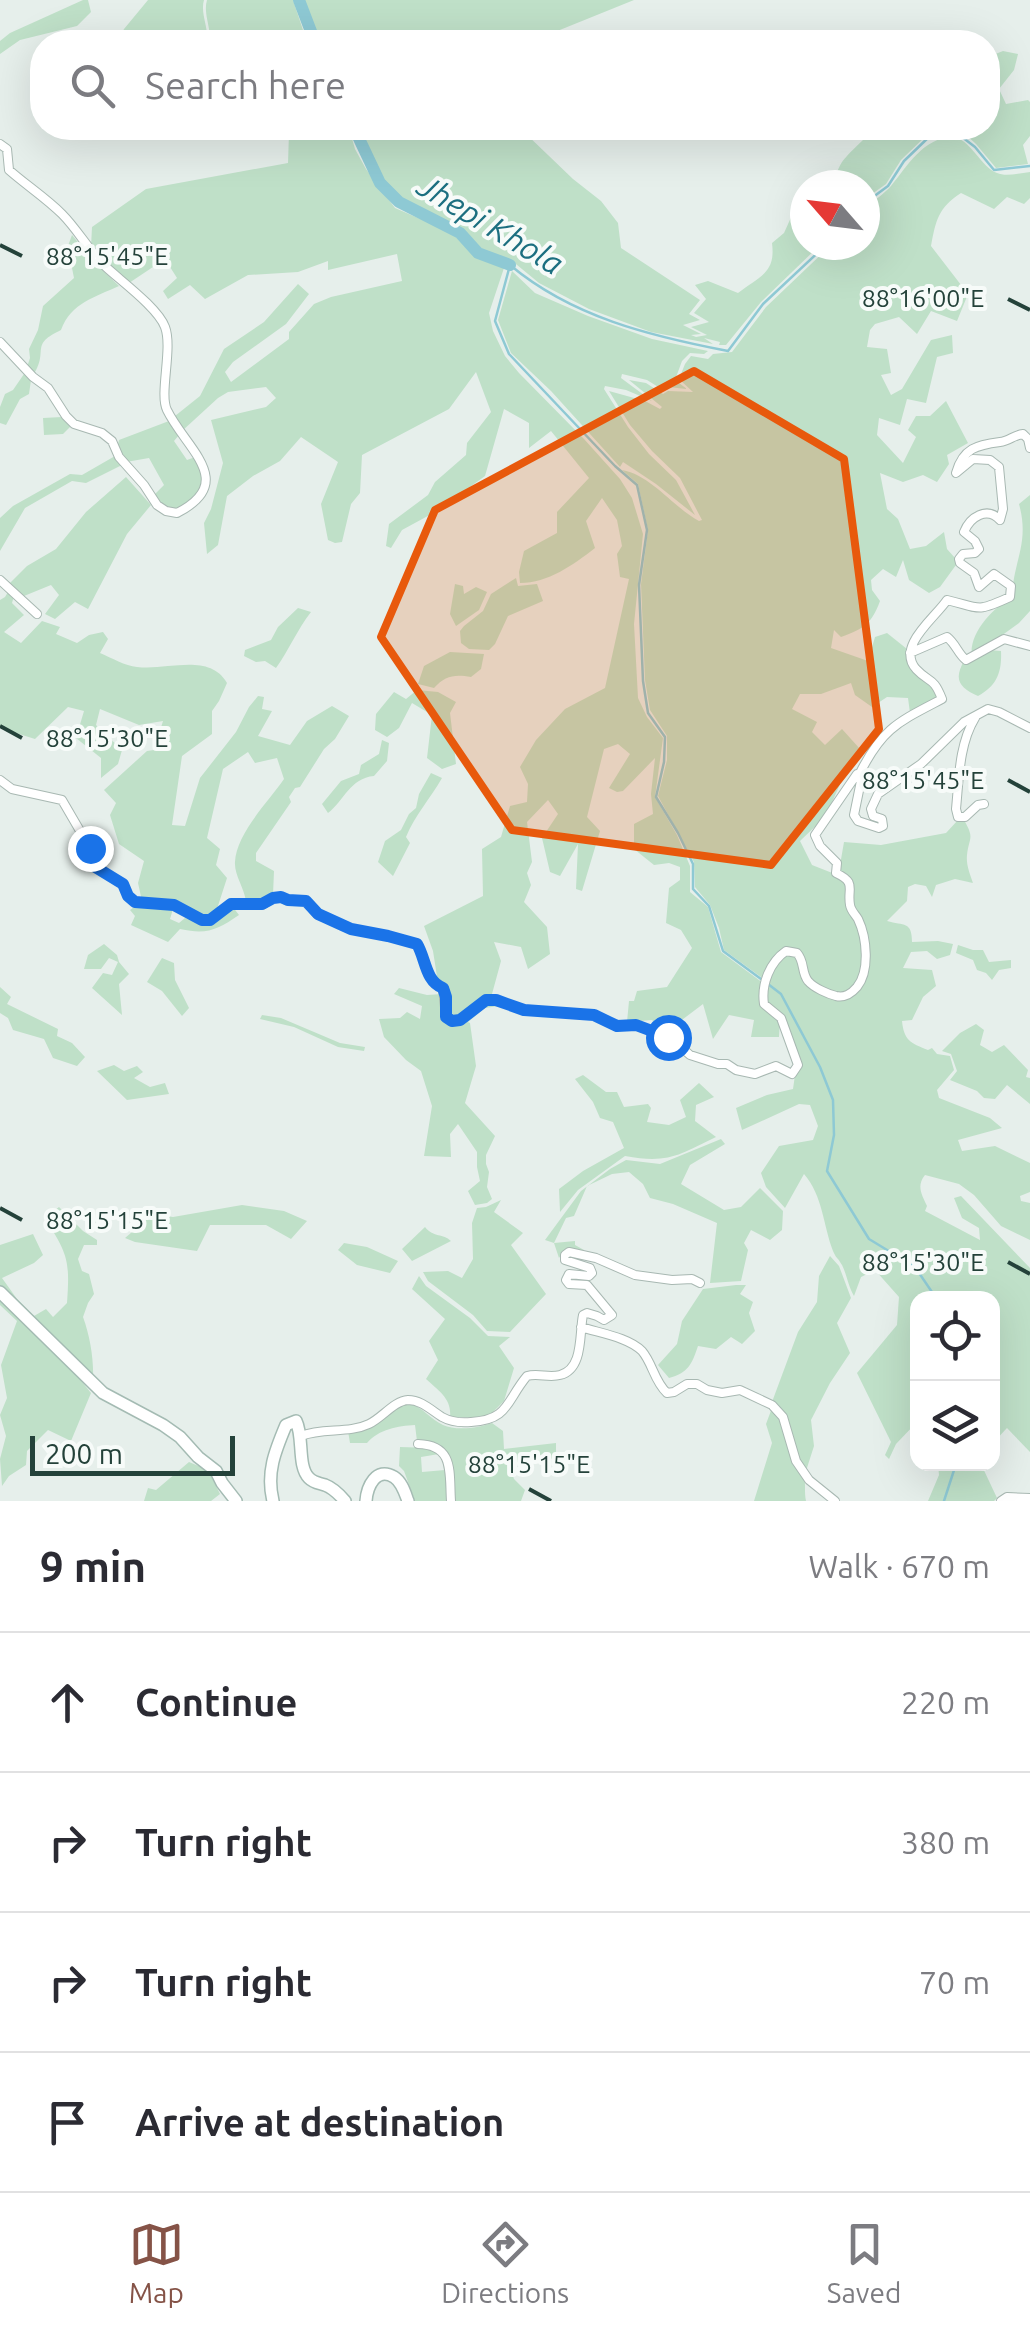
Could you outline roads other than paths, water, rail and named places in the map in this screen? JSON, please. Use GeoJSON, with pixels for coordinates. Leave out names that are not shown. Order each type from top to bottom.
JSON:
{"type":"FeatureCollection","features":[{"type":"Feature","properties":{"kind":"main road"},"geometry":{"type":"LineString","coordinates":[[0,1292],[103,1393],[180,1437],[216,1471],[236,1501]]}},
{"type":"Feature","properties":{"kind":"main road"},"geometry":{"type":"LineString","coordinates":[[273,1501],[270,1472],[276,1446],[286,1426],[296,1421],[305,1472],[345,1501]]}},
{"type":"Feature","properties":{"kind":"main road"},"geometry":{"type":"LineString","coordinates":[[366,1501],[369,1484],[383,1474],[399,1482],[408,1501]]}},
{"type":"Feature","properties":{"kind":"street"},"geometry":{"type":"LineString","coordinates":[[0,144],[6,149],[9,170],[63,215],[103,264],[164,326],[164,406],[181,435],[199,454],[208,483],[205,492],[177,513],[166,511],[119,457],[112,441],[102,432],[74,424],[48,388],[32,377],[0,342]]}},
{"type":"Feature","properties":{"kind":"street"},"geometry":{"type":"LineString","coordinates":[[1030,448],[1023,434],[1014,435],[1006,442],[976,446],[958,463],[956,473],[973,459],[990,460],[999,467],[1000,520],[987,513],[972,519],[964,532],[979,549],[962,554],[959,559],[974,572],[979,587],[994,574],[1011,586],[1010,597],[982,609],[947,600],[920,630],[910,660],[936,684],[942,699],[912,713],[872,750],[860,775],[854,815],[858,821],[884,826],[882,819],[873,816],[871,808],[878,794],[921,764],[953,731],[988,709],[1030,728]]}},
{"type":"Feature","properties":{"kind":"street"},"geometry":{"type":"LineString","coordinates":[[0,580],[37,614]]}},
{"type":"Feature","properties":{"kind":"street"},"geometry":{"type":"LineString","coordinates":[[910,653],[948,637],[966,660],[1004,639],[1030,646]]}},
{"type":"Feature","properties":{"kind":"street"},"geometry":{"type":"LineString","coordinates":[[978,714],[967,734],[963,753],[958,817],[965,818],[984,804]]}},
{"type":"Feature","properties":{"kind":"street"},"geometry":{"type":"LineString","coordinates":[[0,780],[12,790],[62,800],[90,848],[92,865],[123,884],[135,902],[174,905],[202,920],[210,920],[231,904],[262,904],[281,897],[306,901],[318,914],[351,929],[417,944],[430,977],[443,988],[446,1017],[452,1021],[460,1020],[486,1000],[524,1010],[594,1015],[617,1026],[636,1025],[668,1037],[690,1055],[736,1070],[756,1074],[776,1066],[792,1074],[798,1065],[786,1028],[775,1011],[764,1004],[762,992],[776,958],[786,952],[797,953],[804,961],[810,984],[838,997],[849,995],[865,974],[863,935],[850,904],[850,884],[836,872],[837,863],[815,835],[848,784],[860,775]]}},
{"type":"Feature","properties":{"kind":"street"},"geometry":{"type":"LineString","coordinates":[[301,1436],[358,1428],[374,1422],[402,1401],[412,1400],[450,1421],[490,1421],[504,1410],[527,1376],[565,1374],[572,1367],[580,1345],[581,1320],[586,1313],[604,1320],[612,1314],[587,1285],[566,1280],[568,1274],[592,1273],[590,1268],[565,1260],[570,1252],[596,1258],[635,1275],[700,1283]]}},
{"type":"Feature","properties":{"kind":"street"},"geometry":{"type":"LineString","coordinates":[[581,1327],[627,1342],[641,1351],[667,1394],[687,1384],[697,1384],[722,1394],[740,1390],[772,1405],[782,1417],[796,1461],[809,1480],[836,1501]]}},
{"type":"Feature","properties":{"kind":"street"},"geometry":{"type":"LineString","coordinates":[[418,1444],[429,1444],[446,1455],[451,1501]]}},
{"type":"Feature","properties":{"kind":"street"},"geometry":{"type":"LineString","coordinates":[[1001,1501],[1007,1496],[1030,1498]]}},
{"type":"Feature","properties":{"kind":"waterway","name":"Jhepi Khola"},"geometry":{"type":"LineString","coordinates":[[299,0],[310,30]]}},
{"type":"Feature","properties":{"kind":"waterway","name":"Jhepi Khola"},"geometry":{"type":"LineString","coordinates":[[360,140],[380,183],[399,202],[460,233],[478,253],[510,265]]}},
{"type":"Feature","properties":{"kind":"waterway","name":"Jhepi Khola"},"geometry":{"type":"LineString","coordinates":[[880,192],[926,140]]}},
{"type":"Feature","properties":{"kind":"waterway","name":"Jhepi Khola"},"geometry":{"type":"LineString","coordinates":[[966,140],[994,170],[1030,166]]}},
{"type":"Feature","properties":{"kind":"waterway"},"geometry":{"type":"LineString","coordinates":[[761,979],[723,951],[709,906],[693,889],[693,864],[656,797],[665,737],[648,713],[643,681],[639,585],[647,530],[637,485],[509,354],[495,321],[510,265],[559,298],[613,322],[728,351],[763,304],[810,260]]}},
{"type":"Feature","properties":{"kind":"waterway"},"geometry":{"type":"LineString","coordinates":[[768,984],[781,994],[833,1100],[834,1135],[827,1171],[869,1239],[915,1267],[931,1291]]}},
{"type":"Feature","properties":{"kind":"waterway"},"geometry":{"type":"LineString","coordinates":[[944,1501],[954,1471]]}}]}
